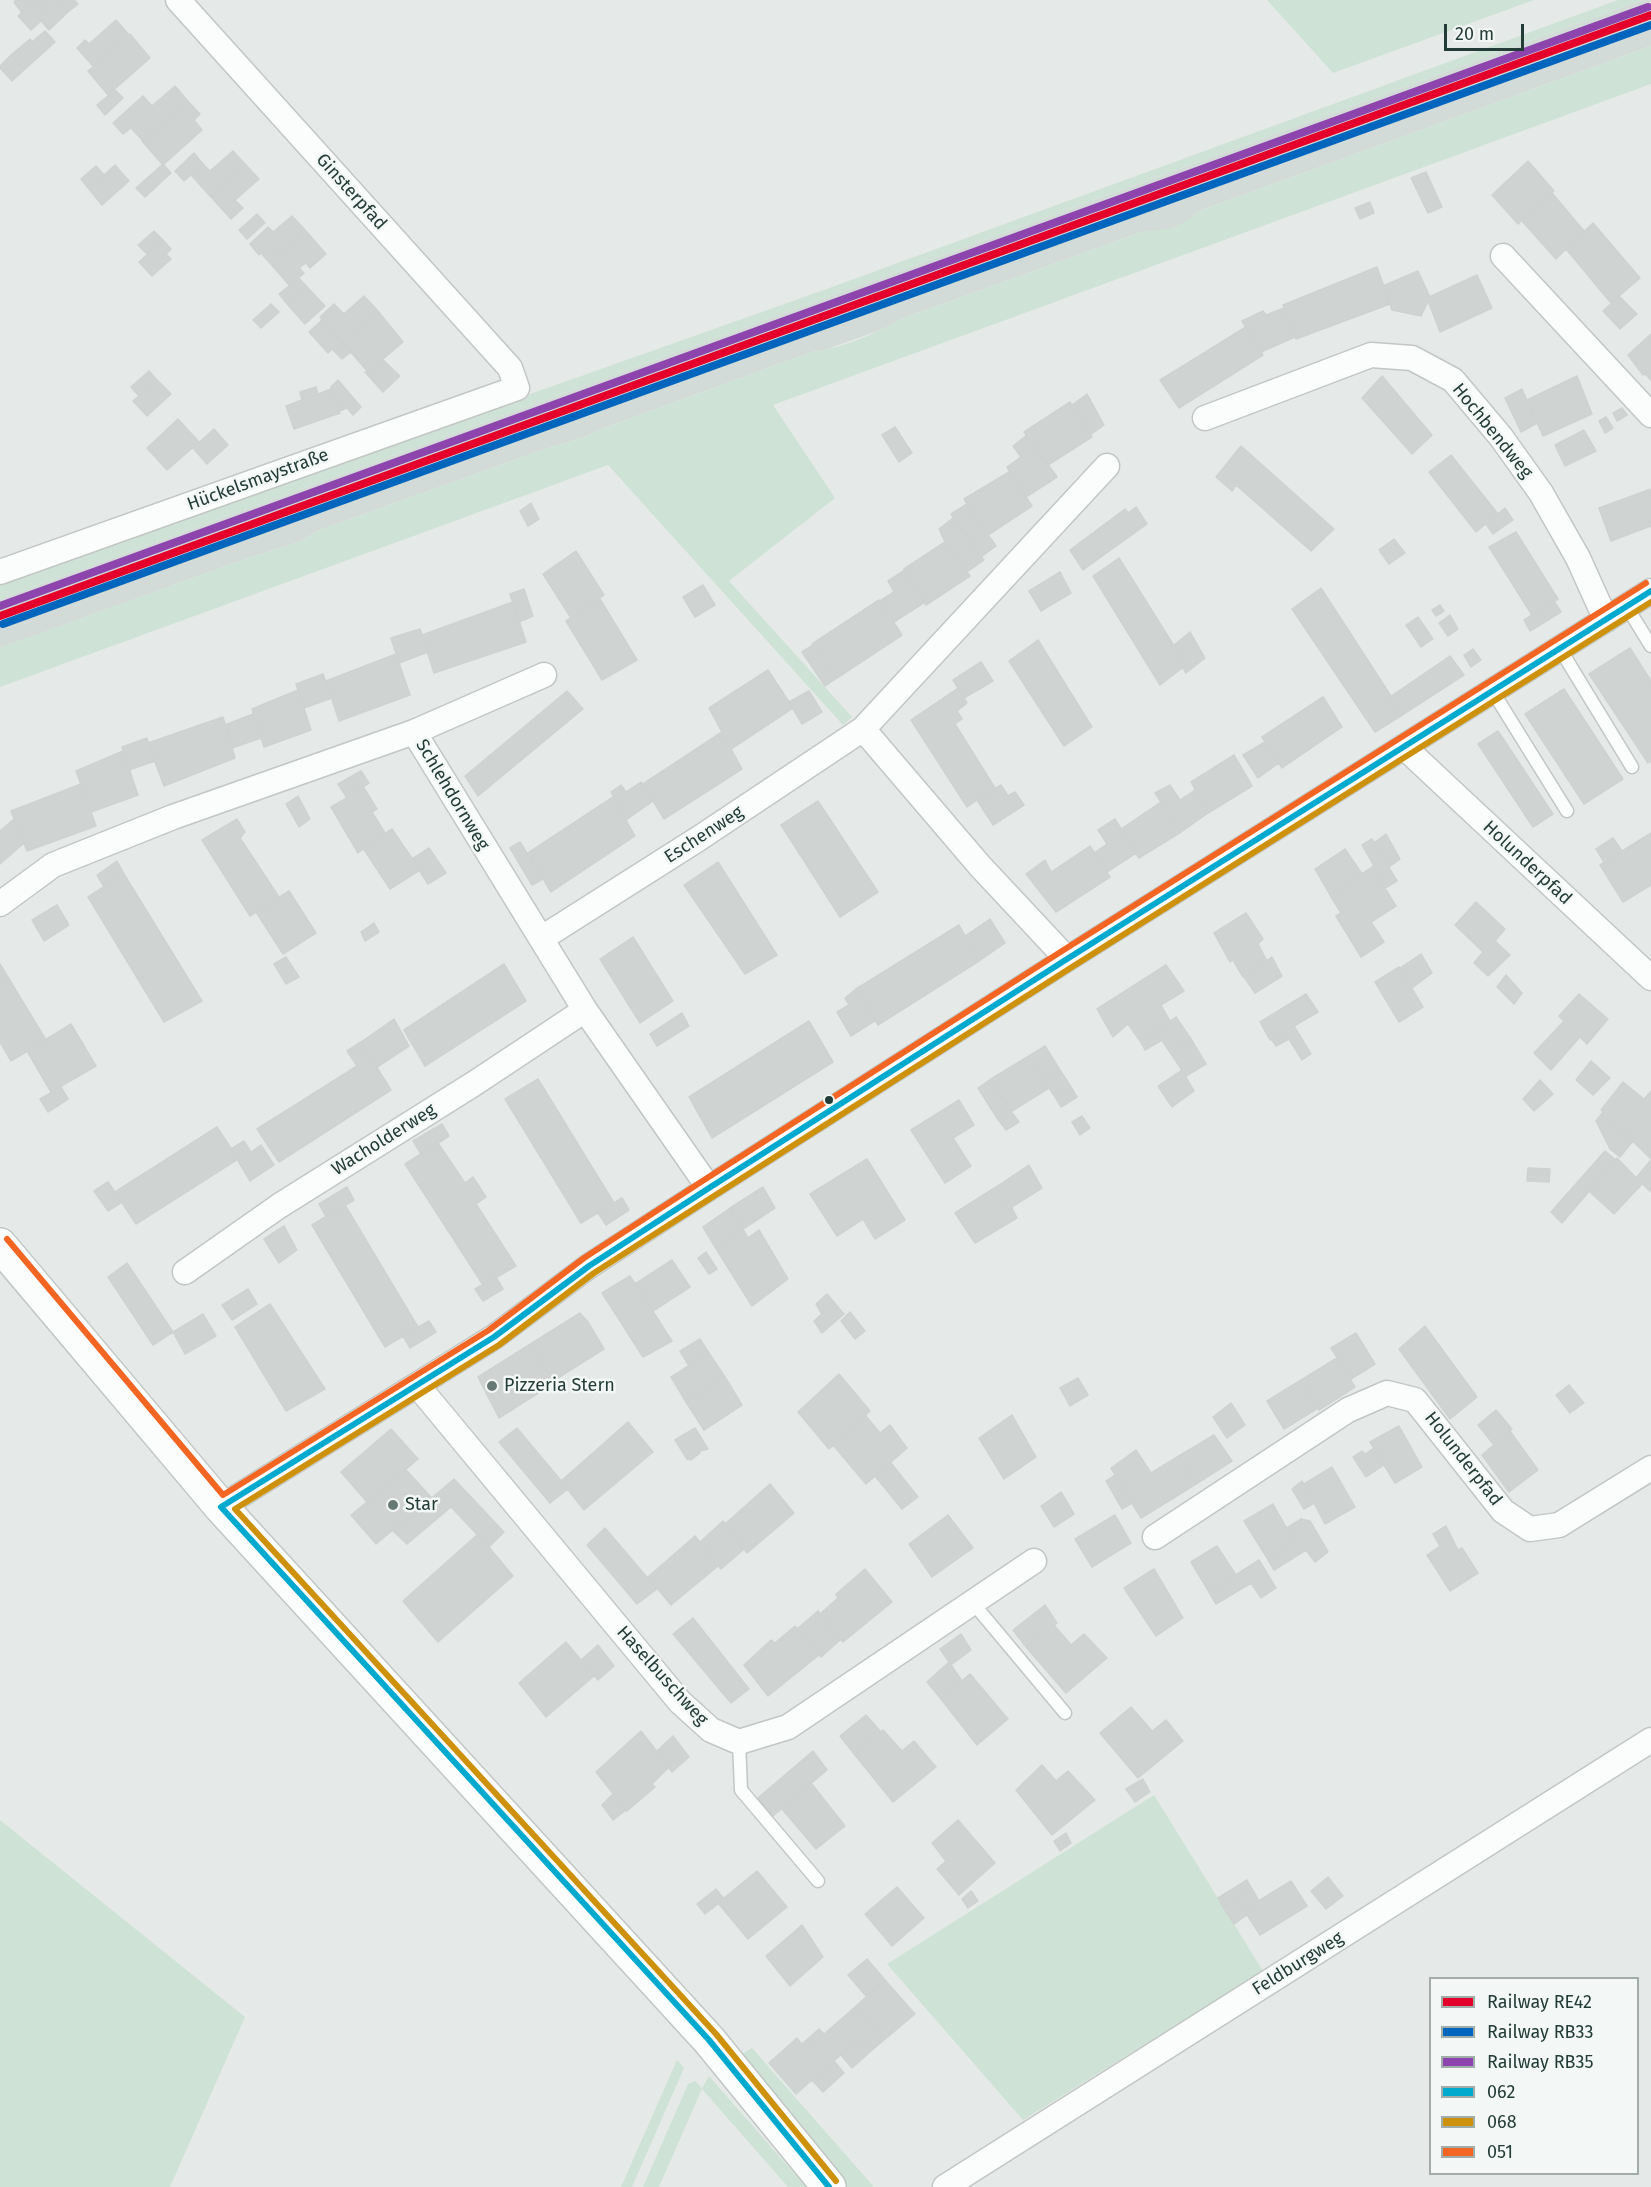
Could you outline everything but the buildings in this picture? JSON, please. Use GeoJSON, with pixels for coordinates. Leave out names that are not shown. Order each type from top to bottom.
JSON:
{"type":"FeatureCollection","features":[{"type":"Feature","properties":{"kind":"main road"},"geometry":{"type":"LineString","coordinates":[[0,1245],[221,1507],[709,2040],[829,2187]]}},
{"type":"Feature","properties":{"kind":"street","name":"Ginsterpfad"},"geometry":{"type":"LineString","coordinates":[[178,0],[510,368],[517,388]]}},
{"type":"Feature","properties":{"kind":"street"},"geometry":{"type":"LineString","coordinates":[[1503,256],[1651,415]]}},
{"type":"Feature","properties":{"kind":"street","name":"Hochbendweg"},"geometry":{"type":"LineString","coordinates":[[1205,418],[1371,355],[1412,358],[1453,380],[1500,437],[1541,493],[1578,558],[1606,620]]}},
{"type":"Feature","properties":{"kind":"street","name":"Hückelsmaystraße"},"geometry":{"type":"LineString","coordinates":[[0,572],[517,388]]}},
{"type":"Feature","properties":{"kind":"street","name":"Eschenweg"},"geometry":{"type":"LineString","coordinates":[[542,938],[688,846],[863,729],[1107,466]]}},
{"type":"Feature","properties":{"kind":"street"},"geometry":{"type":"LineString","coordinates":[[221,1507],[494,1337],[589,1266],[709,1188],[1651,591]]}},
{"type":"Feature","properties":{"kind":"street","name":"Schlehdornweg"},"geometry":{"type":"LineString","coordinates":[[0,904],[53,865],[172,818],[414,732],[544,675]]}},
{"type":"Feature","properties":{"kind":"street"},"geometry":{"type":"LineString","coordinates":[[863,729],[980,866],[1067,959]]}},
{"type":"Feature","properties":{"kind":"street","name":"Schlehdornweg"},"geometry":{"type":"LineString","coordinates":[[414,732],[585,1010],[709,1188]]}},
{"type":"Feature","properties":{"kind":"street","name":"Holunderpfad"},"geometry":{"type":"LineString","coordinates":[[1404,747],[1641,955],[1651,978]]}},
{"type":"Feature","properties":{"kind":"street","name":"Wacholderweg"},"geometry":{"type":"LineString","coordinates":[[184,1272],[279,1206],[475,1083],[585,1010]]}},
{"type":"Feature","properties":{"kind":"street","name":"Haselbuschweg"},"geometry":{"type":"LineString","coordinates":[[417,1385],[680,1702],[711,1730],[739,1742]]}},
{"type":"Feature","properties":{"kind":"street","name":"Holunderpfad"},"geometry":{"type":"LineString","coordinates":[[1155,1537],[1348,1410],[1387,1393],[1415,1400],[1503,1511],[1530,1529],[1559,1525],[1651,1468]]}},
{"type":"Feature","properties":{"kind":"street"},"geometry":{"type":"LineString","coordinates":[[739,1742],[788,1727],[1034,1561]]}},
{"type":"Feature","properties":{"kind":"street","name":"Feldburgweg"},"geometry":{"type":"LineString","coordinates":[[945,2187],[1651,1740]]}},
{"type":"Feature","properties":{"kind":"lane"},"geometry":{"type":"LineString","coordinates":[[1627,607],[1651,646]]}},
{"type":"Feature","properties":{"kind":"lane"},"geometry":{"type":"LineString","coordinates":[[1560,649],[1632,767]]}},
{"type":"Feature","properties":{"kind":"lane"},"geometry":{"type":"LineString","coordinates":[[1492,692],[1567,812]]}},
{"type":"Feature","properties":{"kind":"lane"},"geometry":{"type":"LineString","coordinates":[[973,1603],[1065,1713]]}},
{"type":"Feature","properties":{"kind":"lane"},"geometry":{"type":"LineString","coordinates":[[739,1742],[741,1790],[818,1881]]}},
{"type":"Feature","properties":{"kind":"shaded area"},"geometry":{"type":"Polygon","coordinates":[[[1643,0],[1651,0],[1651,46],[1199,211],[1184,224],[1163,231],[1144,231],[901,319],[883,329],[825,350],[812,352],[601,429],[585,437],[542,450],[317,531],[302,541],[245,559],[0,648],[0,599],[1643,0]]]}},
{"type":"Feature","properties":{"kind":"green space"},"geometry":{"type":"Polygon","coordinates":[[[1267,0],[1534,0],[1333,73],[1267,0]]]}},
{"type":"Feature","properties":{"kind":"green space"},"geometry":{"type":"Polygon","coordinates":[[[1618,0],[1643,0],[0,599],[0,582],[821,291],[1618,0]]]}},
{"type":"Feature","properties":{"kind":"green space"},"geometry":{"type":"Polygon","coordinates":[[[1651,46],[1651,84],[773,405],[835,498],[729,581],[852,717],[843,725],[608,465],[0,687],[0,648],[2,647],[245,559],[302,541],[317,531],[542,450],[585,437],[601,429],[812,352],[858,340],[901,319],[1144,231],[1174,227],[1199,211],[1651,46]]]}},
{"type":"Feature","properties":{"kind":"green space"},"geometry":{"type":"Polygon","coordinates":[[[1154,1795],[1263,1971],[1023,2120],[887,1964],[1154,1795]]]}},
{"type":"Feature","properties":{"kind":"green space"},"geometry":{"type":"Polygon","coordinates":[[[0,1820],[245,2017],[170,2187],[0,2187],[0,1820]]]}},
{"type":"Feature","properties":{"kind":"green space"},"geometry":{"type":"Polygon","coordinates":[[[752,2048],[874,2187],[847,2187],[734,2059],[752,2048]]]}},
{"type":"Feature","properties":{"kind":"green space"},"geometry":{"type":"Polygon","coordinates":[[[677,2060],[684,2068],[632,2187],[621,2187],[677,2060]]]}},
{"type":"Feature","properties":{"kind":"green space"},"geometry":{"type":"Polygon","coordinates":[[[709,2076],[806,2187],[788,2187],[702,2089],[659,2187],[643,2187],[688,2084],[695,2081],[702,2088],[709,2076]]]}},
{"type":"Feature","properties":{"kind":"rail line","name":"RB35"},"geometry":{"type":"LineString","coordinates":[[0,606],[1648,7]]}},
{"type":"Feature","properties":{"kind":"rail line","name":"RE42"},"geometry":{"type":"LineString","coordinates":[[0,616],[1651,15]]}},
{"type":"Feature","properties":{"kind":"rail line","name":"RB33"},"geometry":{"type":"LineString","coordinates":[[3,624],[1651,25]]}},
{"type":"Feature","properties":{"kind":"transit line","name":"051"},"geometry":{"type":"LineString","coordinates":[[7,1239],[223,1495],[489,1330],[584,1258],[704,1180],[1646,583]]}},
{"type":"Feature","properties":{"kind":"transit line","name":"062"},"geometry":{"type":"LineString","coordinates":[[829,2187],[709,2040],[221,1507],[494,1337],[589,1266],[709,1188],[1651,591]]}},
{"type":"Feature","properties":{"kind":"transit line","name":"068"},"geometry":{"type":"LineString","coordinates":[[836,2181],[716,2034],[235,1509],[499,1345],[594,1273],[714,1196],[1651,602]]}},
{"type":"Feature","properties":{"kind":"place","name":"Pizzeria Stern"},"geometry":{"type":"Point","coordinates":[492,1386]}},
{"type":"Feature","properties":{"kind":"place","name":"Star"},"geometry":{"type":"Point","coordinates":[393,1505]}}]}
